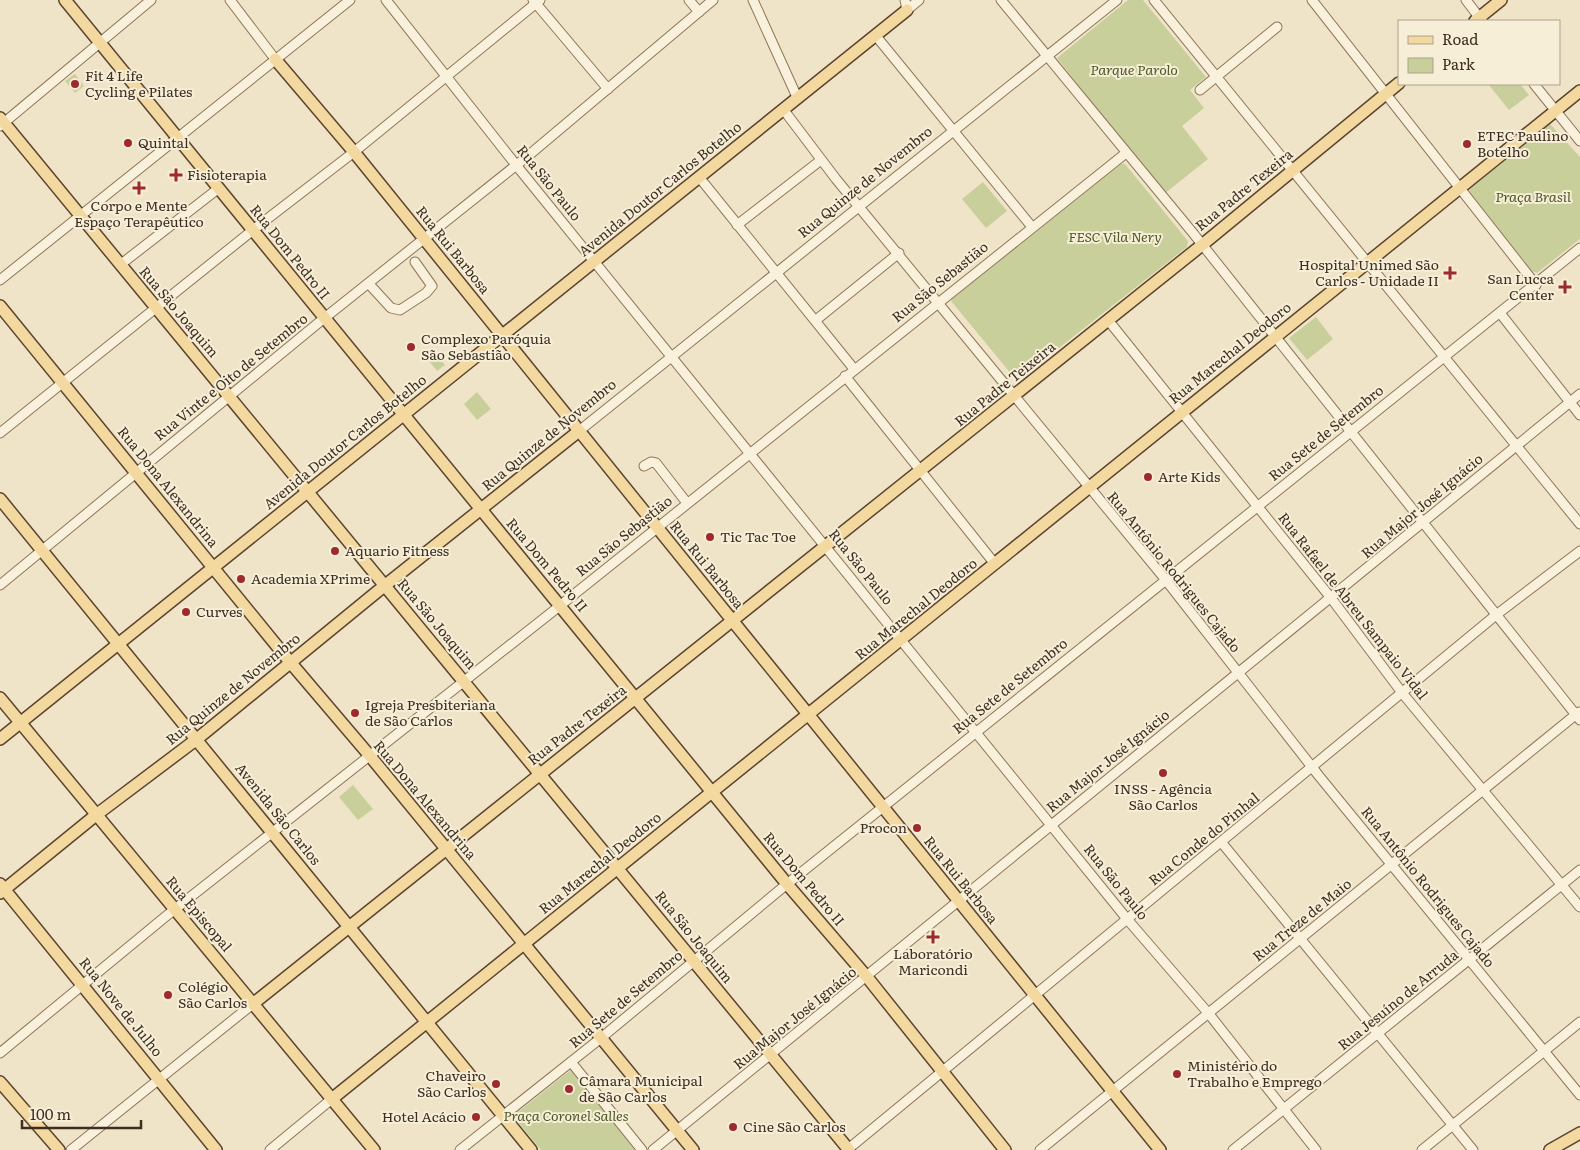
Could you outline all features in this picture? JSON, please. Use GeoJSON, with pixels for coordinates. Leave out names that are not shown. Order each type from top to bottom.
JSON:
{"type":"FeatureCollection","features":[{"type":"Feature","properties":{"kind":"main road","name":"Rua Dom Pedro II"},"geometry":{"type":"LineString","coordinates":[[65,0],[713,791],[786,884],[867,977],[1005,1150]]}},
{"type":"Feature","properties":{"kind":"main road"},"geometry":{"type":"LineString","coordinates":[[1479,20],[1501,0]]}},
{"type":"Feature","properties":{"kind":"main road","name":"Avenida Doutor Carlos Botelho"},"geometry":{"type":"LineString","coordinates":[[0,739],[797,97],[876,36],[906,5]]}},
{"type":"Feature","properties":{"kind":"main road","name":"Rua Rui Barbosa"},"geometry":{"type":"LineString","coordinates":[[275,59],[354,152],[1160,1150]]}},
{"type":"Feature","properties":{"kind":"main road","name":"Rua Padre Texeira"},"geometry":{"type":"LineString","coordinates":[[1108,320],[1398,84]]}},
{"type":"Feature","properties":{"kind":"main road","name":"Rua Marechal Deodoro"},"geometry":{"type":"LineString","coordinates":[[333,1098],[902,640],[1580,90]]}},
{"type":"Feature","properties":{"kind":"main road","name":"Rua São Joaquim"},"geometry":{"type":"LineString","coordinates":[[1,122],[308,490],[848,1150]]}},
{"type":"Feature","properties":{"kind":"main road","name":"Rua Dona Alexandrina"},"geometry":{"type":"LineString","coordinates":[[0,306],[290,662],[370,756],[693,1150]]}},
{"type":"Feature","properties":{"kind":"main road","name":"Rua Padre Teixeira"},"geometry":{"type":"LineString","coordinates":[[920,471],[1108,320]]}},
{"type":"Feature","properties":{"kind":"main road","name":"Rua Quinze de Novembro"},"geometry":{"type":"LineString","coordinates":[[1,889],[197,739],[385,585],[579,431]]}},
{"type":"Feature","properties":{"kind":"main road","name":"Rua Padre Texeira"},"geometry":{"type":"LineString","coordinates":[[254,1003],[920,471]]}},
{"type":"Feature","properties":{"kind":"main road","name":"Avenida São Carlos"},"geometry":{"type":"LineString","coordinates":[[0,498],[274,832],[531,1150]]}},
{"type":"Feature","properties":{"kind":"main road","name":"Rua Episcopal"},"geometry":{"type":"LineString","coordinates":[[0,698],[96,816],[333,1098],[374,1150]]}},
{"type":"Feature","properties":{"kind":"main road","name":"Rua Nove de Julho"},"geometry":{"type":"LineString","coordinates":[[1,889],[82,984],[216,1150]]}},
{"type":"Feature","properties":{"kind":"main road"},"geometry":{"type":"LineString","coordinates":[[0,1082],[60,1150]]}},
{"type":"Feature","properties":{"kind":"main road"},"geometry":{"type":"LineString","coordinates":[[1550,1150],[1580,1133]]}},
{"type":"Feature","properties":{"kind":"street"},"geometry":{"type":"LineString","coordinates":[[1,122],[151,0]]}},
{"type":"Feature","properties":{"kind":"street","name":"Rua Rui Barbosa"},"geometry":{"type":"LineString","coordinates":[[230,0],[275,59]]}},
{"type":"Feature","properties":{"kind":"street"},"geometry":{"type":"LineString","coordinates":[[0,280],[350,0]]}},
{"type":"Feature","properties":{"kind":"street","name":"Rua São Paulo"},"geometry":{"type":"LineString","coordinates":[[386,0],[516,165],[977,731],[1127,919],[1209,1014],[1316,1150]]}},
{"type":"Feature","properties":{"kind":"street"},"geometry":{"type":"LineString","coordinates":[[689,0],[699,12]]}},
{"type":"Feature","properties":{"kind":"street","name":"Rua Vinte e Oito de Setembro"},"geometry":{"type":"LineString","coordinates":[[0,585],[325,318],[516,165],[713,0]]}},
{"type":"Feature","properties":{"kind":"street"},"geometry":{"type":"LineString","coordinates":[[753,0],[797,97]]}},
{"type":"Feature","properties":{"kind":"street","name":"Avenida Doutor Carlos Botelho"},"geometry":{"type":"LineString","coordinates":[[906,5],[918,0]]}},
{"type":"Feature","properties":{"kind":"street"},"geometry":{"type":"LineString","coordinates":[[1001,0],[1202,245],[1496,615],[1579,715]]}},
{"type":"Feature","properties":{"kind":"street","name":"Rua Quinze de Novembro"},"geometry":{"type":"LineString","coordinates":[[579,431],[1117,0]]}},
{"type":"Feature","properties":{"kind":"street"},"geometry":{"type":"LineString","coordinates":[[1154,0],[1580,524]]}},
{"type":"Feature","properties":{"kind":"street"},"geometry":{"type":"LineString","coordinates":[[1312,0],[1461,187],[1536,285]]}},
{"type":"Feature","properties":{"kind":"street"},"geometry":{"type":"LineString","coordinates":[[1466,0],[1479,20]]}},
{"type":"Feature","properties":{"kind":"street"},"geometry":{"type":"LineString","coordinates":[[0,433],[156,310],[253,230],[354,152],[537,1],[608,89]]}},
{"type":"Feature","properties":{"kind":"street"},"geometry":{"type":"LineString","coordinates":[[1200,90],[1277,27]]}},
{"type":"Feature","properties":{"kind":"street"},"geometry":{"type":"LineString","coordinates":[[876,36],[1032,227]]}},
{"type":"Feature","properties":{"kind":"street"},"geometry":{"type":"LineString","coordinates":[[1535,85],[1580,141]]}},
{"type":"Feature","properties":{"kind":"street","name":"Rua Antônio Rodrigues Cajado"},"geometry":{"type":"LineString","coordinates":[[783,109],[821,160],[1165,579],[1313,768],[1580,1095]]}},
{"type":"Feature","properties":{"kind":"street","name":"Rua São Sebastião"},"geometry":{"type":"LineString","coordinates":[[0,1053],[82,984],[1126,152]]}},
{"type":"Feature","properties":{"kind":"street"},"geometry":{"type":"LineString","coordinates":[[737,225],[821,160]]}},
{"type":"Feature","properties":{"kind":"street"},"geometry":{"type":"LineString","coordinates":[[699,177],[816,320],[854,370]]}},
{"type":"Feature","properties":{"kind":"street"},"geometry":{"type":"LineString","coordinates":[[120,265],[219,188]]}},
{"type":"Feature","properties":{"kind":"street","name":"Rua Sete de Setembro"},"geometry":{"type":"LineString","coordinates":[[460,1150],[601,1038],[786,884],[1580,248]]}},
{"type":"Feature","properties":{"kind":"street"},"geometry":{"type":"LineString","coordinates":[[816,320],[898,253]]}},
{"type":"Feature","properties":{"kind":"street"},"geometry":{"type":"LineString","coordinates":[[369,284],[391,308],[400,310],[426,293],[432,286],[415,262]]}},
{"type":"Feature","properties":{"kind":"street"},"geometry":{"type":"LineString","coordinates":[[1500,313],[1580,415]]}},
{"type":"Feature","properties":{"kind":"street","name":"Rua Rafael de Abreu Sampaio Vidal"},"geometry":{"type":"LineString","coordinates":[[1108,320],[1258,505],[1331,598],[1402,694],[1580,907]]}},
{"type":"Feature","properties":{"kind":"street"},"geometry":{"type":"LineString","coordinates":[[844,376],[995,564]]}},
{"type":"Feature","properties":{"kind":"street","name":"Rua Major José Ignácio"},"geometry":{"type":"LineString","coordinates":[[653,1150],[1580,394]]}},
{"type":"Feature","properties":{"kind":"street"},"geometry":{"type":"LineString","coordinates":[[644,466],[651,462],[656,463],[687,503]]}},
{"type":"Feature","properties":{"kind":"street","name":"Rua Conde do Pinhal"},"geometry":{"type":"LineString","coordinates":[[848,1150],[941,1071],[1222,843],[1496,615],[1580,551]]}},
{"type":"Feature","properties":{"kind":"street","name":"Rua Treze de Maio"},"geometry":{"type":"LineString","coordinates":[[1040,1150],[1483,790],[1579,715]]}},
{"type":"Feature","properties":{"kind":"street"},"geometry":{"type":"LineString","coordinates":[[1222,843],[1473,1150]]}},
{"type":"Feature","properties":{"kind":"street","name":"Rua Jesuíno de Arruda"},"geometry":{"type":"LineString","coordinates":[[1234,1150],[1580,870]]}},
{"type":"Feature","properties":{"kind":"street"},"geometry":{"type":"LineString","coordinates":[[71,1150],[254,1003]]}},
{"type":"Feature","properties":{"kind":"street"},"geometry":{"type":"LineString","coordinates":[[1422,1150],[1580,1022]]}},
{"type":"Feature","properties":{"kind":"street"},"geometry":{"type":"LineString","coordinates":[[571,1062],[642,1150]]}},
{"type":"Feature","properties":{"kind":"street","name":"Rua Marechal Deodoro"},"geometry":{"type":"LineString","coordinates":[[270,1150],[333,1098]]}},
{"type":"Feature","properties":{"kind":"green space","name":"Parque Parolo"},"geometry":{"type":"Polygon","coordinates":[[[1128,0],[1143,0],[1206,77],[1190,90],[1204,108],[1182,126],[1208,159],[1164,194],[1057,58],[1128,0]]]}},
{"type":"Feature","properties":{"kind":"green space","name":"Fit 4 Life Cycling e Pilates"},"geometry":{"type":"Polygon","coordinates":[[[75,74],[84,86],[75,93],[65,81],[75,74]]]}},
{"type":"Feature","properties":{"kind":"green space"},"geometry":{"type":"Polygon","coordinates":[[[1489,85],[1521,85],[1529,95],[1509,110],[1489,85]]]}},
{"type":"Feature","properties":{"kind":"green space","name":"Praça Brasil"},"geometry":{"type":"Polygon","coordinates":[[[1550,124],[1580,157],[1580,239],[1537,273],[1532,271],[1470,194],[1469,188],[1550,124]]]}},
{"type":"Feature","properties":{"kind":"green space","name":"FESC Vila Nery"},"geometry":{"type":"Polygon","coordinates":[[[1121,164],[1125,164],[1188,241],[1187,247],[1017,381],[951,301],[1121,164]]]}},
{"type":"Feature","properties":{"kind":"green space"},"geometry":{"type":"Polygon","coordinates":[[[983,182],[1007,211],[986,228],[962,199],[983,182]]]}},
{"type":"Feature","properties":{"kind":"green space"},"geometry":{"type":"Polygon","coordinates":[[[1316,317],[1333,339],[1307,360],[1289,338],[1316,317]]]}},
{"type":"Feature","properties":{"kind":"green space"},"geometry":{"type":"Polygon","coordinates":[[[433,351],[445,365],[437,371],[426,357],[433,351]]]}},
{"type":"Feature","properties":{"kind":"green space"},"geometry":{"type":"Polygon","coordinates":[[[477,392],[491,409],[477,420],[464,404],[477,392]]]}},
{"type":"Feature","properties":{"kind":"green space"},"geometry":{"type":"Polygon","coordinates":[[[353,785],[373,809],[358,820],[339,797],[353,785]]]}},
{"type":"Feature","properties":{"kind":"green space","name":"Praça Coronel Salles"},"geometry":{"type":"Polygon","coordinates":[[[572,1069],[635,1150],[541,1150],[513,1116],[572,1069]]]}},
{"type":"Feature","properties":{"kind":"place","name":"Fit 4 Life Cycling e Pilates"},"geometry":{"type":"Point","coordinates":[75,84]}},
{"type":"Feature","properties":{"kind":"place","name":"Quintal"},"geometry":{"type":"Point","coordinates":[128,143]}},
{"type":"Feature","properties":{"kind":"place","name":"ETEC Paulino Botelho"},"geometry":{"type":"Point","coordinates":[1467,144]}},
{"type":"Feature","properties":{"kind":"place","name":"Fisioterapia"},"geometry":{"type":"Point","coordinates":[176,175]}},
{"type":"Feature","properties":{"kind":"place","name":"Corpo e Mente Espaço Terapêutico"},"geometry":{"type":"Point","coordinates":[139,188]}},
{"type":"Feature","properties":{"kind":"place","name":"Hospital Unimed São Carlos - Unidade II"},"geometry":{"type":"Point","coordinates":[1450,273]}},
{"type":"Feature","properties":{"kind":"place","name":"San Lucca Center"},"geometry":{"type":"Point","coordinates":[1565,287]}},
{"type":"Feature","properties":{"kind":"place","name":"Complexo Paróquia São Sebastião"},"geometry":{"type":"Point","coordinates":[411,347]}},
{"type":"Feature","properties":{"kind":"place","name":"Arte Kids"},"geometry":{"type":"Point","coordinates":[1148,477]}},
{"type":"Feature","properties":{"kind":"place","name":"Tic Tac Toe"},"geometry":{"type":"Point","coordinates":[710,537]}},
{"type":"Feature","properties":{"kind":"place","name":"Aquario Fitness"},"geometry":{"type":"Point","coordinates":[335,551]}},
{"type":"Feature","properties":{"kind":"place","name":"Academia XPrime"},"geometry":{"type":"Point","coordinates":[241,579]}},
{"type":"Feature","properties":{"kind":"place","name":"Curves"},"geometry":{"type":"Point","coordinates":[186,612]}},
{"type":"Feature","properties":{"kind":"place","name":"Igreja Presbiteriana de São Carlos"},"geometry":{"type":"Point","coordinates":[355,713]}},
{"type":"Feature","properties":{"kind":"place","name":"INSS - Agência São Carlos"},"geometry":{"type":"Point","coordinates":[1163,773]}},
{"type":"Feature","properties":{"kind":"place","name":"Procon"},"geometry":{"type":"Point","coordinates":[917,828]}},
{"type":"Feature","properties":{"kind":"place","name":"Laboratório Maricondi"},"geometry":{"type":"Point","coordinates":[933,937]}},
{"type":"Feature","properties":{"kind":"place","name":"Colégio São Carlos"},"geometry":{"type":"Point","coordinates":[168,995]}},
{"type":"Feature","properties":{"kind":"place","name":"Ministério do Trabalho e Emprego"},"geometry":{"type":"Point","coordinates":[1177,1074]}},
{"type":"Feature","properties":{"kind":"place","name":"Chaveiro São Carlos"},"geometry":{"type":"Point","coordinates":[496,1084]}},
{"type":"Feature","properties":{"kind":"place","name":"Câmara Municipal de São Carlos"},"geometry":{"type":"Point","coordinates":[569,1089]}},
{"type":"Feature","properties":{"kind":"place","name":"Hotel Acácio"},"geometry":{"type":"Point","coordinates":[476,1117]}},
{"type":"Feature","properties":{"kind":"place","name":"Cine São Carlos"},"geometry":{"type":"Point","coordinates":[733,1127]}}]}
